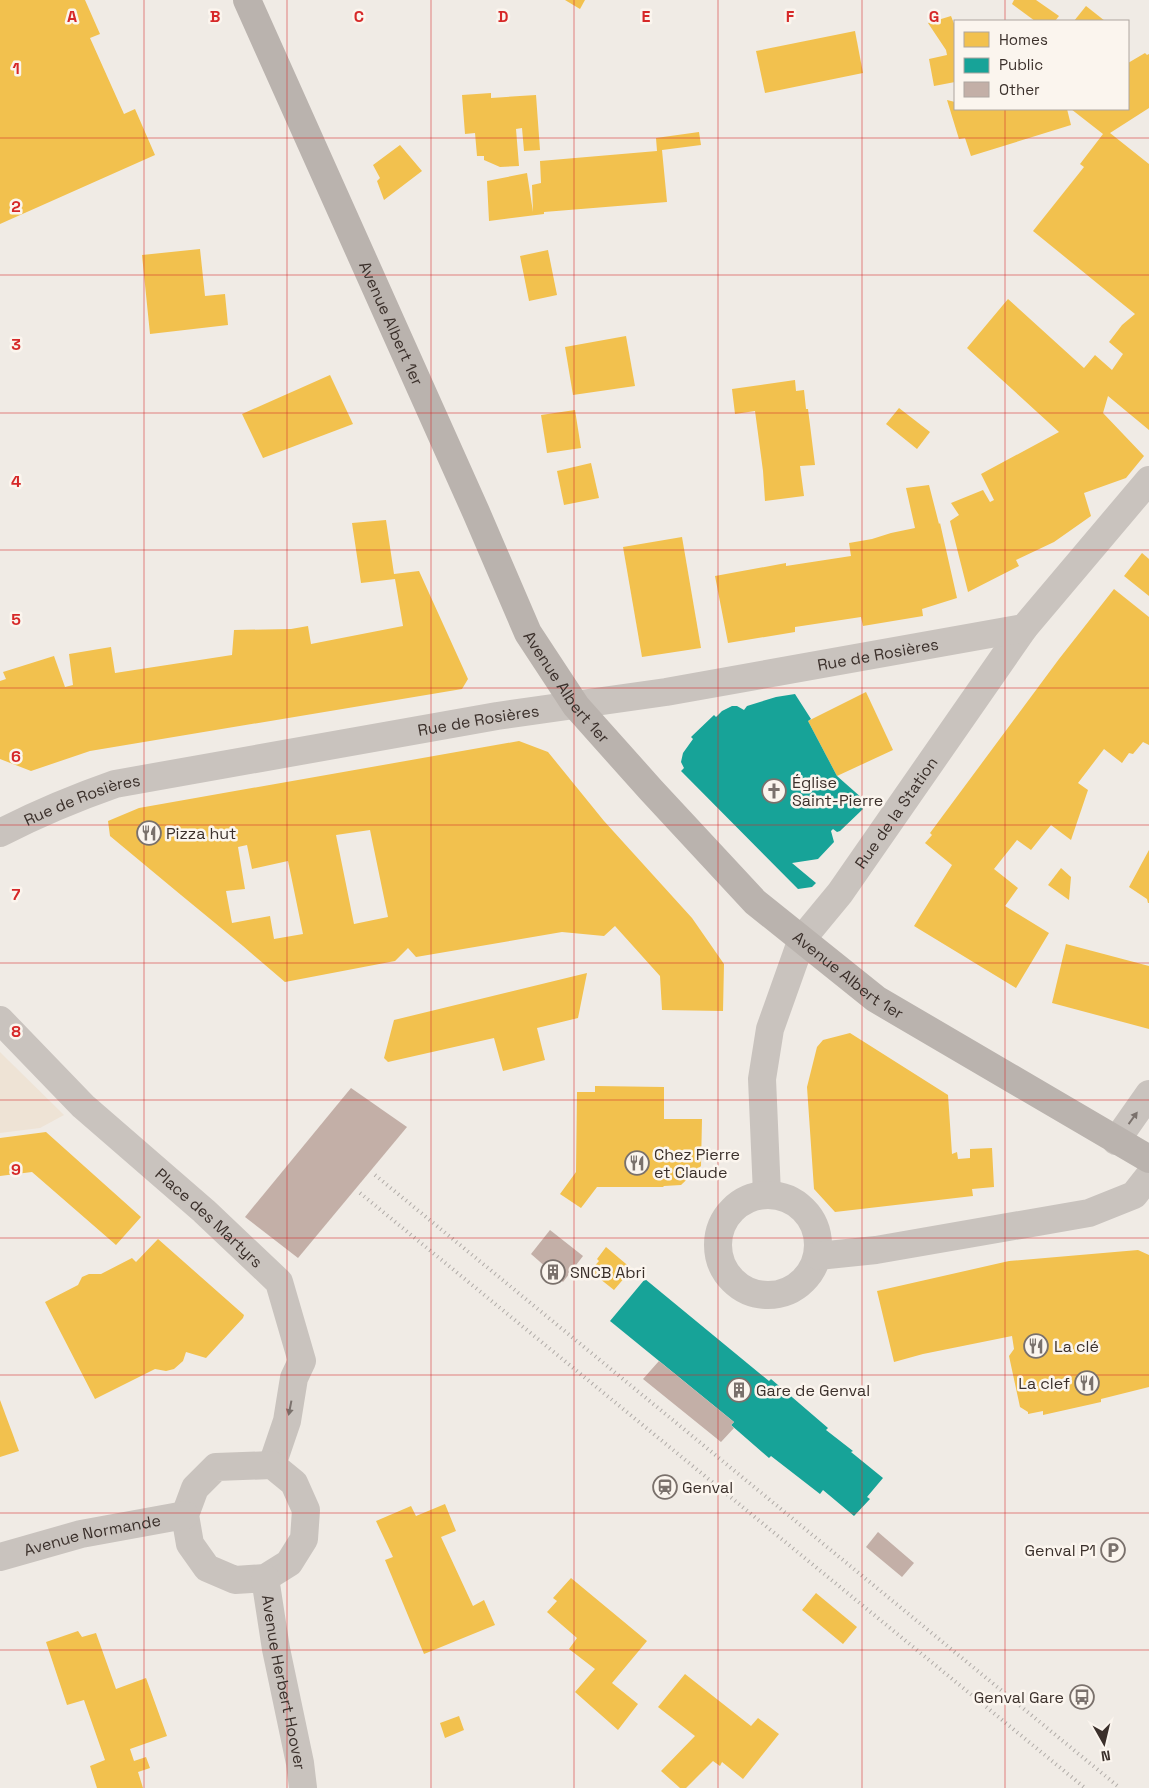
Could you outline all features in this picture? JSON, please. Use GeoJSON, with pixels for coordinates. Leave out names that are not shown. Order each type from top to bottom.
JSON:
{"type":"FeatureCollection","features":[{"type":"Feature","properties":{"kind":"main road","name":"Avenue Albert 1er"},"geometry":{"type":"LineString","coordinates":[[247,0],[472,502],[528,633],[576,706],[754,902],[876,999],[1149,1159]]}},
{"type":"Feature","properties":{"kind":"street","name":"Rue de la Station"},"geometry":{"type":"LineString","coordinates":[[767,1194],[762,1079],[770,1029],[802,939],[840,893],[1024,628],[1149,480]]}},
{"type":"Feature","properties":{"kind":"street","name":"Rue de Rosières"},"geometry":{"type":"LineString","coordinates":[[0,833],[70,800],[115,784],[497,716],[666,692],[1024,628]]}},
{"type":"Feature","properties":{"kind":"street","name":"Place des Martyrs"},"geometry":{"type":"LineString","coordinates":[[0,1020],[83,1106],[204,1211],[280,1282],[302,1361],[294,1378],[287,1421],[272,1465]]}},
{"type":"Feature","properties":{"kind":"street"},"geometry":{"type":"LineString","coordinates":[[1116,1141],[1149,1094]]}},
{"type":"Feature","properties":{"kind":"street"},"geometry":{"type":"LineString","coordinates":[[818,1256],[876,1250],[1089,1213],[1134,1195],[1149,1176]]}},
{"type":"Feature","properties":{"kind":"street"},"geometry":{"type":"LineString","coordinates":[[767,1194],[785,1197],[810,1216],[818,1237],[818,1256],[813,1269],[805,1280],[794,1288],[778,1295],[761,1296],[745,1291],[732,1281],[722,1268],[717,1251],[718,1234],[724,1219],[735,1206],[750,1198],[767,1194]]}},
{"type":"Feature","properties":{"kind":"street"},"geometry":{"type":"LineString","coordinates":[[272,1465],[294,1483],[306,1510],[304,1539],[289,1563],[264,1578],[234,1580],[207,1568],[190,1544],[185,1515],[195,1488],[216,1467],[272,1465]]}},
{"type":"Feature","properties":{"kind":"street","name":"Avenue Normande"},"geometry":{"type":"LineString","coordinates":[[0,1557],[82,1534],[185,1515]]}},
{"type":"Feature","properties":{"kind":"street","name":"Avenue Herbert Hoover"},"geometry":{"type":"LineString","coordinates":[[264,1578],[276,1649],[300,1763],[302,1788]]}},
{"type":"Feature","properties":{"kind":"shaded area"},"geometry":{"type":"Polygon","coordinates":[[[0,1052],[64,1115],[40,1128],[0,1133],[0,1052]]]}},
{"type":"Feature","properties":{"kind":"building: Homes"},"geometry":{"type":"Polygon","coordinates":[[[0,0],[85,0],[100,34],[90,38],[124,114],[135,109],[155,155],[0,224],[0,0]]]}},
{"type":"Feature","properties":{"kind":"building: Homes"},"geometry":{"type":"Polygon","coordinates":[[[565,0],[585,0],[580,9],[565,0]]]}},
{"type":"Feature","properties":{"kind":"building: Homes"},"geometry":{"type":"Polygon","coordinates":[[[1014,0],[1036,0],[1059,16],[1056,20],[1034,20],[1012,4],[1014,0]]]}},
{"type":"Feature","properties":{"kind":"building: Homes"},"geometry":{"type":"Polygon","coordinates":[[[1086,6],[1104,20],[1075,20],[1086,6]]]}},
{"type":"Feature","properties":{"kind":"building: Homes"},"geometry":{"type":"Polygon","coordinates":[[[951,16],[954,24],[954,82],[934,86],[929,59],[947,55],[946,50],[928,23],[951,16]]]}},
{"type":"Feature","properties":{"kind":"building: Homes"},"geometry":{"type":"Polygon","coordinates":[[[855,31],[863,73],[765,93],[756,51],[855,31]]]}},
{"type":"Feature","properties":{"kind":"building: Homes"},"geometry":{"type":"Polygon","coordinates":[[[1145,53],[1149,54],[1149,108],[1110,133],[1149,164],[1149,430],[1108,396],[1103,413],[1144,456],[1126,478],[1084,493],[1091,516],[1054,542],[1016,560],[1019,566],[968,592],[950,521],[959,515],[951,503],[983,490],[990,502],[994,500],[981,474],[1059,432],[967,348],[1008,299],[1084,368],[1095,355],[1112,370],[1123,354],[1109,342],[1122,325],[1135,314],[1033,231],[1084,167],[1080,164],[1103,134],[1072,110],[1129,110],[1129,62],[1145,53]]]}},
{"type":"Feature","properties":{"kind":"building: Homes"},"geometry":{"type":"Polygon","coordinates":[[[491,93],[491,98],[536,95],[540,150],[524,151],[522,128],[516,129],[519,166],[500,167],[484,160],[484,156],[477,156],[475,133],[465,134],[462,95],[491,93]]]}},
{"type":"Feature","properties":{"kind":"building: Homes"},"geometry":{"type":"Polygon","coordinates":[[[947,100],[954,102],[954,110],[1067,110],[1071,125],[971,156],[965,138],[959,139],[947,100]]]}},
{"type":"Feature","properties":{"kind":"building: Homes"},"geometry":{"type":"Polygon","coordinates":[[[699,132],[701,145],[662,150],[667,202],[544,212],[544,214],[489,221],[487,181],[527,173],[533,212],[532,185],[541,183],[540,161],[657,151],[656,138],[699,132]]]}},
{"type":"Feature","properties":{"kind":"building: Homes"},"geometry":{"type":"Polygon","coordinates":[[[400,145],[422,171],[384,200],[377,181],[380,178],[373,165],[400,145]]]}},
{"type":"Feature","properties":{"kind":"building: Homes"},"geometry":{"type":"Polygon","coordinates":[[[200,249],[205,296],[225,294],[228,325],[150,334],[142,255],[200,249]]]}},
{"type":"Feature","properties":{"kind":"building: Homes"},"geometry":{"type":"Polygon","coordinates":[[[548,250],[557,295],[529,301],[520,256],[548,250]]]}},
{"type":"Feature","properties":{"kind":"building: Homes"},"geometry":{"type":"Polygon","coordinates":[[[626,336],[635,386],[573,395],[565,347],[626,336]]]}},
{"type":"Feature","properties":{"kind":"building: Homes"},"geometry":{"type":"Polygon","coordinates":[[[330,375],[353,424],[263,458],[242,414],[330,375]]]}},
{"type":"Feature","properties":{"kind":"building: Homes"},"geometry":{"type":"Polygon","coordinates":[[[795,380],[796,391],[804,390],[815,465],[800,466],[804,496],[765,501],[755,411],[735,414],[732,389],[795,380]]]}},
{"type":"Feature","properties":{"kind":"building: Homes"},"geometry":{"type":"Polygon","coordinates":[[[899,408],[930,432],[917,449],[886,424],[899,408]]]}},
{"type":"Feature","properties":{"kind":"building: Homes"},"geometry":{"type":"Polygon","coordinates":[[[575,410],[581,448],[547,453],[541,415],[575,410]]]}},
{"type":"Feature","properties":{"kind":"building: Homes"},"geometry":{"type":"Polygon","coordinates":[[[591,463],[599,498],[564,505],[557,471],[591,463]]]}},
{"type":"Feature","properties":{"kind":"building: Homes"},"geometry":{"type":"Polygon","coordinates":[[[929,485],[940,523],[957,598],[922,609],[923,616],[863,626],[861,617],[795,627],[795,632],[728,643],[715,576],[786,563],[786,566],[851,556],[849,543],[915,528],[906,488],[929,485]]]}},
{"type":"Feature","properties":{"kind":"building: Homes"},"geometry":{"type":"Polygon","coordinates":[[[386,520],[394,574],[419,571],[468,679],[462,689],[90,751],[31,771],[0,759],[0,681],[6,679],[3,672],[54,656],[65,687],[73,685],[69,654],[111,647],[115,673],[232,655],[234,630],[291,629],[308,626],[311,644],[403,626],[395,579],[361,583],[352,523],[386,520]]]}},
{"type":"Feature","properties":{"kind":"building: Homes"},"geometry":{"type":"Polygon","coordinates":[[[682,537],[701,648],[642,657],[623,547],[682,537]]]}},
{"type":"Feature","properties":{"kind":"building: Homes"},"geometry":{"type":"Polygon","coordinates":[[[1142,553],[1149,559],[1149,596],[1124,576],[1142,553]]]}},
{"type":"Feature","properties":{"kind":"building: Homes"},"geometry":{"type":"Polygon","coordinates":[[[1114,589],[1149,617],[1149,745],[1143,742],[1133,754],[1129,753],[1122,763],[1104,749],[1078,783],[1088,790],[1071,840],[1051,825],[1031,850],[1017,840],[994,869],[1018,888],[1005,906],[1049,933],[1016,988],[914,926],[952,865],[925,843],[932,835],[930,833],[1059,659],[1114,589]]]}},
{"type":"Feature","properties":{"kind":"building: Homes"},"geometry":{"type":"Polygon","coordinates":[[[866,692],[893,750],[837,776],[808,721],[866,692]]]}},
{"type":"Feature","properties":{"kind":"building: Homes"},"geometry":{"type":"Polygon","coordinates":[[[519,741],[548,752],[604,821],[692,918],[724,964],[723,1011],[662,1010],[660,976],[615,926],[604,936],[562,932],[416,957],[408,948],[395,961],[285,982],[110,836],[108,821],[139,808],[519,741]],[[370,830],[336,835],[354,924],[388,917],[370,830]],[[247,845],[238,847],[245,889],[226,891],[232,923],[270,916],[274,939],[303,934],[288,861],[252,869],[247,845]]]}},
{"type":"Feature","properties":{"kind":"building: Homes"},"geometry":{"type":"Polygon","coordinates":[[[1149,850],[1148,903],[1147,899],[1129,887],[1149,850]]]}},
{"type":"Feature","properties":{"kind":"building: Homes"},"geometry":{"type":"Polygon","coordinates":[[[1061,868],[1071,877],[1069,900],[1048,885],[1061,868]]]}},
{"type":"Feature","properties":{"kind":"building: Homes"},"geometry":{"type":"Polygon","coordinates":[[[1066,944],[1149,966],[1149,1029],[1052,1003],[1066,944]]]}},
{"type":"Feature","properties":{"kind":"building: Homes"},"geometry":{"type":"Polygon","coordinates":[[[587,973],[578,1018],[537,1028],[545,1060],[503,1071],[494,1038],[388,1062],[384,1058],[394,1020],[587,973]]]}},
{"type":"Feature","properties":{"kind":"building: Homes"},"geometry":{"type":"Polygon","coordinates":[[[850,1033],[948,1095],[952,1154],[957,1152],[958,1159],[970,1158],[970,1149],[992,1148],[994,1187],[972,1189],[973,1196],[835,1212],[814,1189],[807,1087],[817,1047],[823,1040],[850,1033]]]}},
{"type":"Feature","properties":{"kind":"building: Homes"},"geometry":{"type":"Polygon","coordinates":[[[595,1086],[664,1087],[664,1119],[702,1119],[701,1166],[681,1185],[663,1187],[597,1187],[581,1208],[560,1194],[576,1172],[577,1092],[595,1092],[595,1086]]]}},
{"type":"Feature","properties":{"kind":"building: Homes"},"geometry":{"type":"Polygon","coordinates":[[[46,1132],[141,1217],[116,1245],[32,1172],[0,1176],[0,1138],[46,1132]]]}},
{"type":"Feature","properties":{"kind":"building: Homes"},"geometry":{"type":"Polygon","coordinates":[[[158,1239],[244,1315],[243,1318],[206,1358],[186,1352],[183,1361],[174,1369],[166,1371],[155,1369],[95,1399],[45,1302],[78,1285],[82,1277],[89,1274],[101,1274],[132,1258],[136,1262],[158,1239]]]}},
{"type":"Feature","properties":{"kind":"building: Homes"},"geometry":{"type":"Polygon","coordinates":[[[606,1247],[632,1269],[614,1290],[590,1271],[599,1261],[597,1259],[606,1247]]]}},
{"type":"Feature","properties":{"kind":"building: Homes"},"geometry":{"type":"Polygon","coordinates":[[[1138,1250],[1149,1255],[1149,1387],[1101,1399],[1101,1402],[1043,1415],[1043,1411],[1028,1414],[1028,1412],[1020,1407],[1009,1356],[1014,1349],[1012,1336],[923,1354],[894,1362],[877,1291],[1009,1261],[1138,1250]]]}},
{"type":"Feature","properties":{"kind":"building: Homes"},"geometry":{"type":"Polygon","coordinates":[[[0,1400],[19,1451],[0,1457],[0,1400]]]}},
{"type":"Feature","properties":{"kind":"building: Homes"},"geometry":{"type":"Polygon","coordinates":[[[445,1504],[456,1531],[441,1537],[473,1606],[484,1600],[495,1625],[424,1654],[385,1560],[393,1557],[376,1521],[411,1506],[416,1516],[445,1504]]]}},
{"type":"Feature","properties":{"kind":"building: Homes"},"geometry":{"type":"Polygon","coordinates":[[[571,1578],[647,1641],[612,1683],[638,1704],[618,1730],[575,1692],[595,1669],[569,1649],[577,1638],[547,1612],[557,1601],[553,1598],[571,1578]]]}},
{"type":"Feature","properties":{"kind":"building: Homes"},"geometry":{"type":"Polygon","coordinates":[[[816,1593],[857,1627],[843,1644],[802,1610],[816,1593]]]}},
{"type":"Feature","properties":{"kind":"building: Homes"},"geometry":{"type":"Polygon","coordinates":[[[78,1631],[82,1637],[96,1633],[116,1689],[146,1678],[167,1736],[130,1749],[134,1761],[146,1757],[150,1768],[138,1772],[143,1788],[97,1788],[90,1766],[105,1760],[84,1700],[67,1705],[46,1642],[78,1631]]]}},
{"type":"Feature","properties":{"kind":"building: Homes"},"geometry":{"type":"Polygon","coordinates":[[[685,1674],[751,1726],[758,1718],[779,1734],[743,1779],[722,1762],[720,1766],[713,1761],[686,1788],[680,1788],[661,1771],[695,1736],[658,1707],[685,1674]]]}},
{"type":"Feature","properties":{"kind":"building: Homes"},"geometry":{"type":"Polygon","coordinates":[[[459,1716],[464,1730],[445,1738],[440,1723],[459,1716]]]}},
{"type":"Feature","properties":{"kind":"building: Public","name":"Église Saint-Pierre"},"geometry":{"type":"Polygon","coordinates":[[[795,694],[811,719],[808,721],[837,776],[863,799],[863,809],[840,831],[837,832],[833,829],[831,831],[834,842],[818,859],[792,863],[816,883],[812,887],[798,889],[681,771],[684,768],[681,762],[683,753],[693,739],[691,737],[714,715],[716,717],[722,711],[732,706],[737,706],[744,710],[747,706],[776,697],[795,694]]]}},
{"type":"Feature","properties":{"kind":"building: Public","name":"Gare de Genval"},"geometry":{"type":"Polygon","coordinates":[[[645,1279],[769,1381],[771,1379],[828,1428],[826,1430],[883,1478],[867,1497],[870,1499],[854,1516],[823,1490],[820,1494],[771,1456],[769,1458],[731,1425],[734,1422],[610,1321],[645,1279]]]}},
{"type":"Feature","properties":{"kind":"building: Other"},"geometry":{"type":"Polygon","coordinates":[[[351,1088],[407,1127],[298,1258],[245,1217],[351,1088]]]}},
{"type":"Feature","properties":{"kind":"building: Other"},"geometry":{"type":"Polygon","coordinates":[[[550,1230],[583,1256],[563,1282],[531,1254],[550,1230]]]}},
{"type":"Feature","properties":{"kind":"building: Other"},"geometry":{"type":"Polygon","coordinates":[[[659,1361],[734,1422],[731,1425],[734,1428],[721,1442],[643,1379],[659,1361]]]}},
{"type":"Feature","properties":{"kind":"building: Other"},"geometry":{"type":"Polygon","coordinates":[[[878,1532],[914,1563],[902,1577],[866,1547],[878,1532]]]}},
{"type":"Feature","properties":{"kind":"railway"},"geometry":{"type":"LineString","coordinates":[[375,1175],[1120,1788]]}},
{"type":"Feature","properties":{"kind":"railway"},"geometry":{"type":"LineString","coordinates":[[360,1193],[1085,1788]]}},
{"type":"Feature","properties":{"kind":"place","name":"Église Saint-Pierre"},"geometry":{"type":"Point","coordinates":[774,791]}},
{"type":"Feature","properties":{"kind":"place","name":"Pizza hut"},"geometry":{"type":"Point","coordinates":[149,833]}},
{"type":"Feature","properties":{"kind":"place","name":"Chez Pierre et Claude"},"geometry":{"type":"Point","coordinates":[637,1163]}},
{"type":"Feature","properties":{"kind":"place","name":"SNCB Abri"},"geometry":{"type":"Point","coordinates":[553,1272]}},
{"type":"Feature","properties":{"kind":"place","name":"La clé"},"geometry":{"type":"Point","coordinates":[1036,1346]}},
{"type":"Feature","properties":{"kind":"place","name":"La clef"},"geometry":{"type":"Point","coordinates":[1087,1383]}},
{"type":"Feature","properties":{"kind":"place","name":"Gare de Genval"},"geometry":{"type":"Point","coordinates":[739,1390]}},
{"type":"Feature","properties":{"kind":"place","name":"Genval"},"geometry":{"type":"Point","coordinates":[665,1487]}},
{"type":"Feature","properties":{"kind":"place","name":"Genval P1"},"geometry":{"type":"Point","coordinates":[1113,1550]}},
{"type":"Feature","properties":{"kind":"place","name":"Genval Gare"},"geometry":{"type":"Point","coordinates":[1082,1697]}}]}
